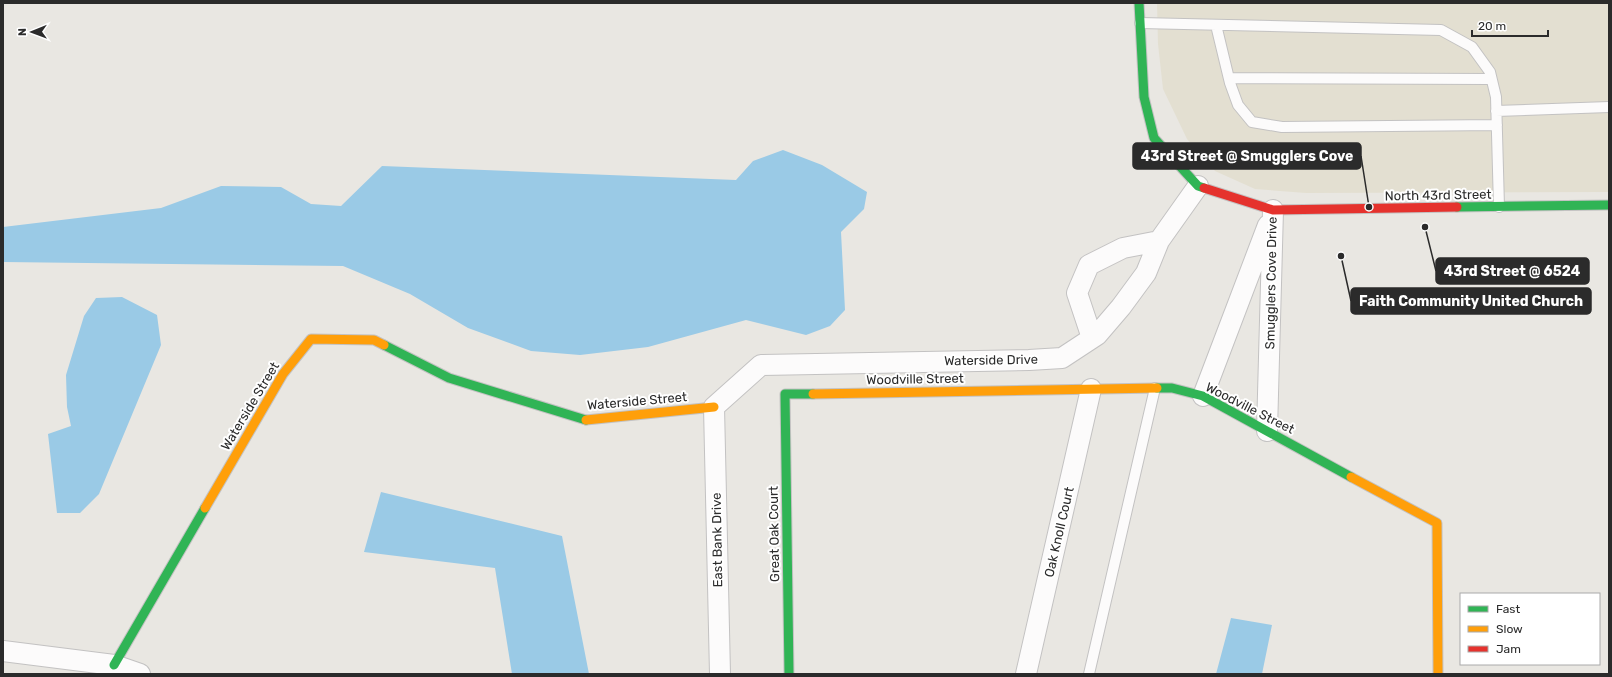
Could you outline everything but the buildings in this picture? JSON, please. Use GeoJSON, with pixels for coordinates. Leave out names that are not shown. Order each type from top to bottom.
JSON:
{"type":"FeatureCollection","features":[{"type":"Feature","properties":{"kind":"street"},"geometry":{"type":"LineString","coordinates":[[1139,3],[1144,97],[1154,138],[1198,186]]}},
{"type":"Feature","properties":{"kind":"street","name":"North 43rd Street"},"geometry":{"type":"LineString","coordinates":[[1198,186],[1273,210],[1609,205]]}},
{"type":"Feature","properties":{"kind":"street","name":"Waterside Drive"},"geometry":{"type":"LineString","coordinates":[[714,407],[760,365],[1062,358],[1097,335],[1121,307],[1146,272],[1159,242],[1198,186]]}},
{"type":"Feature","properties":{"kind":"street","name":"Smugglers Cove Drive"},"geometry":{"type":"LineString","coordinates":[[1203,396],[1273,210]]}},
{"type":"Feature","properties":{"kind":"street","name":"Smugglers Cove Drive"},"geometry":{"type":"LineString","coordinates":[[1267,430],[1273,210]]}},
{"type":"Feature","properties":{"kind":"street"},"geometry":{"type":"LineString","coordinates":[[1092,338],[1077,293],[1089,265],[1123,248],[1159,242]]}},
{"type":"Feature","properties":{"kind":"street","name":"Waterside Street"},"geometry":{"type":"LineString","coordinates":[[114,665],[283,374],[311,339],[374,340],[448,378],[583,420],[714,407]]}},
{"type":"Feature","properties":{"kind":"street","name":"Woodville Street"},"geometry":{"type":"LineString","coordinates":[[785,394],[1172,388],[1203,396],[1437,523],[1438,674]]}},
{"type":"Feature","properties":{"kind":"street","name":"Oak Knoll Court"},"geometry":{"type":"LineString","coordinates":[[1026,674],[1091,389]]}},
{"type":"Feature","properties":{"kind":"street","name":"Great Oak Court"},"geometry":{"type":"LineString","coordinates":[[785,394],[789,674]]}},
{"type":"Feature","properties":{"kind":"street","name":"East Bank Drive"},"geometry":{"type":"LineString","coordinates":[[714,407],[720,674]]}},
{"type":"Feature","properties":{"kind":"street"},"geometry":{"type":"LineString","coordinates":[[3,651],[114,665],[140,674]]}},
{"type":"Feature","properties":{"kind":"lane"},"geometry":{"type":"LineString","coordinates":[[1140,23],[1441,30],[1472,47],[1490,72],[1496,97],[1499,207]]}},
{"type":"Feature","properties":{"kind":"lane"},"geometry":{"type":"LineString","coordinates":[[1216,25],[1229,78],[1238,104],[1252,122],[1282,127],[1497,124]]}},
{"type":"Feature","properties":{"kind":"lane"},"geometry":{"type":"LineString","coordinates":[[1229,78],[1491,79]]}},
{"type":"Feature","properties":{"kind":"lane"},"geometry":{"type":"LineString","coordinates":[[1496,111],[1609,107]]}},
{"type":"Feature","properties":{"kind":"lane"},"geometry":{"type":"LineString","coordinates":[[1089,674],[1155,388]]}},
{"type":"Feature","properties":{"kind":"shaded area"},"geometry":{"type":"Polygon","coordinates":[[[1157,3],[1609,3],[1609,192],[1306,193],[1255,189],[1215,171],[1187,139],[1163,89],[1158,44],[1157,3]]]}},
{"type":"Feature","properties":{"kind":"water"},"geometry":{"type":"Polygon","coordinates":[[[783,150],[822,165],[867,192],[864,209],[841,232],[845,310],[830,326],[806,335],[746,320],[648,347],[580,355],[531,351],[468,328],[410,294],[343,266],[3,262],[3,227],[161,208],[221,186],[281,187],[311,204],[341,206],[382,166],[736,180],[753,161],[783,150]]]}},
{"type":"Feature","properties":{"kind":"water"},"geometry":{"type":"Polygon","coordinates":[[[122,297],[157,315],[161,345],[99,494],[80,513],[57,513],[48,434],[71,426],[67,407],[66,375],[84,316],[96,298],[122,297]]]}},
{"type":"Feature","properties":{"kind":"water"},"geometry":{"type":"Polygon","coordinates":[[[381,492],[562,536],[589,674],[512,674],[495,568],[364,552],[381,492]]]}},
{"type":"Feature","properties":{"kind":"water"},"geometry":{"type":"Polygon","coordinates":[[[1231,618],[1272,625],[1262,674],[1216,674],[1231,618]]]}},
{"type":"Feature","properties":{"kind":"traffic: fast"},"geometry":{"type":"LineString","coordinates":[[1139,3],[1144,97],[1154,138],[1198,186],[1204,188]]}},
{"type":"Feature","properties":{"kind":"traffic: fast"},"geometry":{"type":"LineString","coordinates":[[1457,207],[1609,205]]}},
{"type":"Feature","properties":{"kind":"traffic: fast"},"geometry":{"type":"LineString","coordinates":[[384,345],[449,378],[586,420]]}},
{"type":"Feature","properties":{"kind":"traffic: fast"},"geometry":{"type":"LineString","coordinates":[[1157,388],[1172,388],[1203,396],[1351,477]]}},
{"type":"Feature","properties":{"kind":"traffic: fast"},"geometry":{"type":"LineString","coordinates":[[789,674],[785,394],[813,394]]}},
{"type":"Feature","properties":{"kind":"traffic: fast"},"geometry":{"type":"LineString","coordinates":[[114,665],[205,508]]}},
{"type":"Feature","properties":{"kind":"traffic: slow"},"geometry":{"type":"LineString","coordinates":[[205,508],[283,374],[311,339],[374,340],[384,345]]}},
{"type":"Feature","properties":{"kind":"traffic: slow"},"geometry":{"type":"LineString","coordinates":[[813,394],[1157,388]]}},
{"type":"Feature","properties":{"kind":"traffic: slow"},"geometry":{"type":"LineString","coordinates":[[586,420],[714,407]]}},
{"type":"Feature","properties":{"kind":"traffic: slow"},"geometry":{"type":"LineString","coordinates":[[1351,477],[1437,523],[1438,674]]}},
{"type":"Feature","properties":{"kind":"traffic: jam"},"geometry":{"type":"LineString","coordinates":[[1204,188],[1273,210],[1457,207]]}},
{"type":"Feature","properties":{"kind":"place","name":"43rd Street @ Smugglers Cove"},"geometry":{"type":"Point","coordinates":[1369,207]}},
{"type":"Feature","properties":{"kind":"place","name":"43rd Street @ 6524"},"geometry":{"type":"Point","coordinates":[1425,227]}},
{"type":"Feature","properties":{"kind":"place","name":"Faith Community United Church"},"geometry":{"type":"Point","coordinates":[1341,256]}}]}
